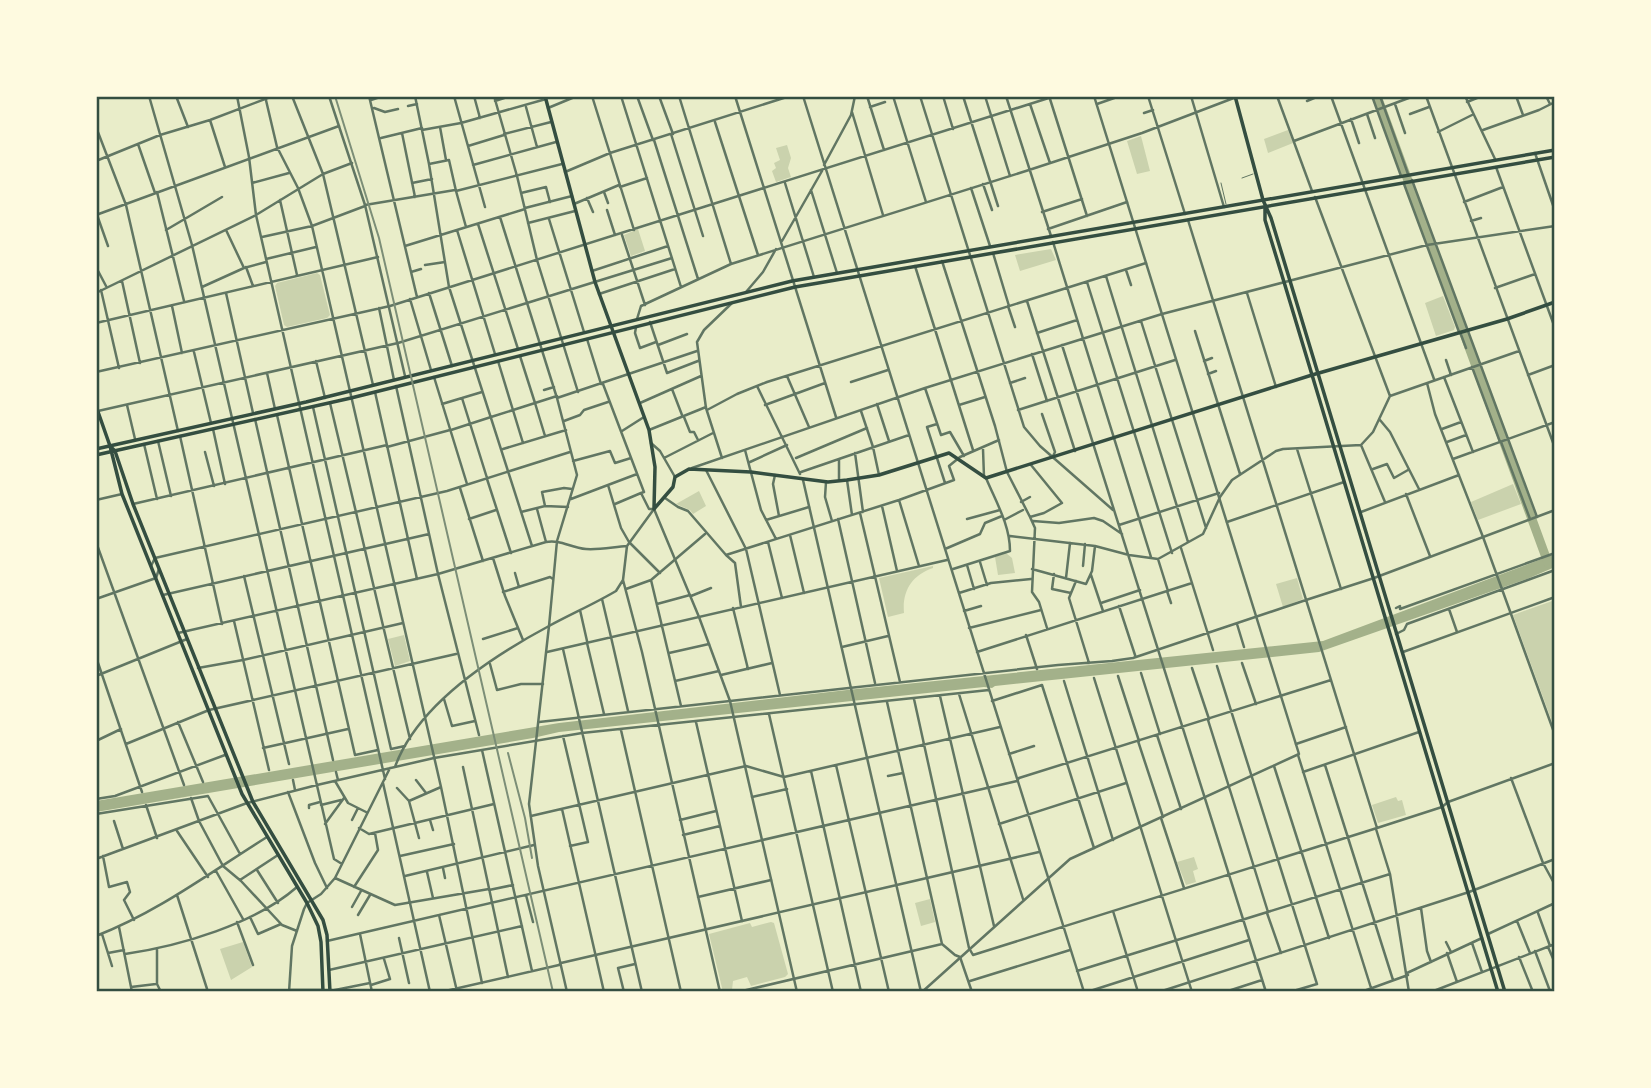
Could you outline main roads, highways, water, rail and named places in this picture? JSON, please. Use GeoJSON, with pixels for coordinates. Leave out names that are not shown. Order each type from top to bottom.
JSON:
{"type":"FeatureCollection","features":[{"type":"Feature","properties":{"kind":"main road"},"geometry":{"type":"LineString","coordinates":[[1236,97],[1287,282],[1360,512],[1505,992]]}},
{"type":"Feature","properties":{"kind":"main road"},"geometry":{"type":"LineString","coordinates":[[546,98],[598,294],[649,430],[655,467],[654,509],[666,498],[673,487],[675,477],[689,469],[751,472],[827,482],[879,475],[949,453],[985,478],[1555,302]]}},
{"type":"Feature","properties":{"kind":"main road"},"geometry":{"type":"LineString","coordinates":[[96,449],[373,385],[395,383],[519,355],[794,287],[1315,197],[1405,175],[1555,150]]}},
{"type":"Feature","properties":{"kind":"main road"},"geometry":{"type":"LineString","coordinates":[[497,358],[517,349],[814,276],[1312,191],[1408,181],[1555,157]]}},
{"type":"Feature","properties":{"kind":"main road"},"geometry":{"type":"LineString","coordinates":[[96,455],[351,398],[375,392],[405,378],[433,374],[452,366],[474,364]]}},
{"type":"Feature","properties":{"kind":"main road"},"geometry":{"type":"LineString","coordinates":[[1315,374],[1333,447],[1498,990]]}},
{"type":"Feature","properties":{"kind":"main road"},"geometry":{"type":"LineString","coordinates":[[97,409],[122,494],[181,641],[253,802],[323,919],[330,991]]}},
{"type":"Feature","properties":{"kind":"main road"},"geometry":{"type":"LineString","coordinates":[[110,446],[115,451],[133,504],[198,668],[240,789],[318,926],[323,991]]}},
{"type":"Feature","properties":{"kind":"waterway"},"geometry":{"type":"LineString","coordinates":[[1377,96],[1548,563]]}},
{"type":"Feature","properties":{"kind":"railway"},"geometry":{"type":"LineString","coordinates":[[335,96],[379,238],[553,992]]}},
{"type":"Feature","properties":{"kind":"railway"},"geometry":{"type":"LineString","coordinates":[[508,753],[532,858]]}}]}
